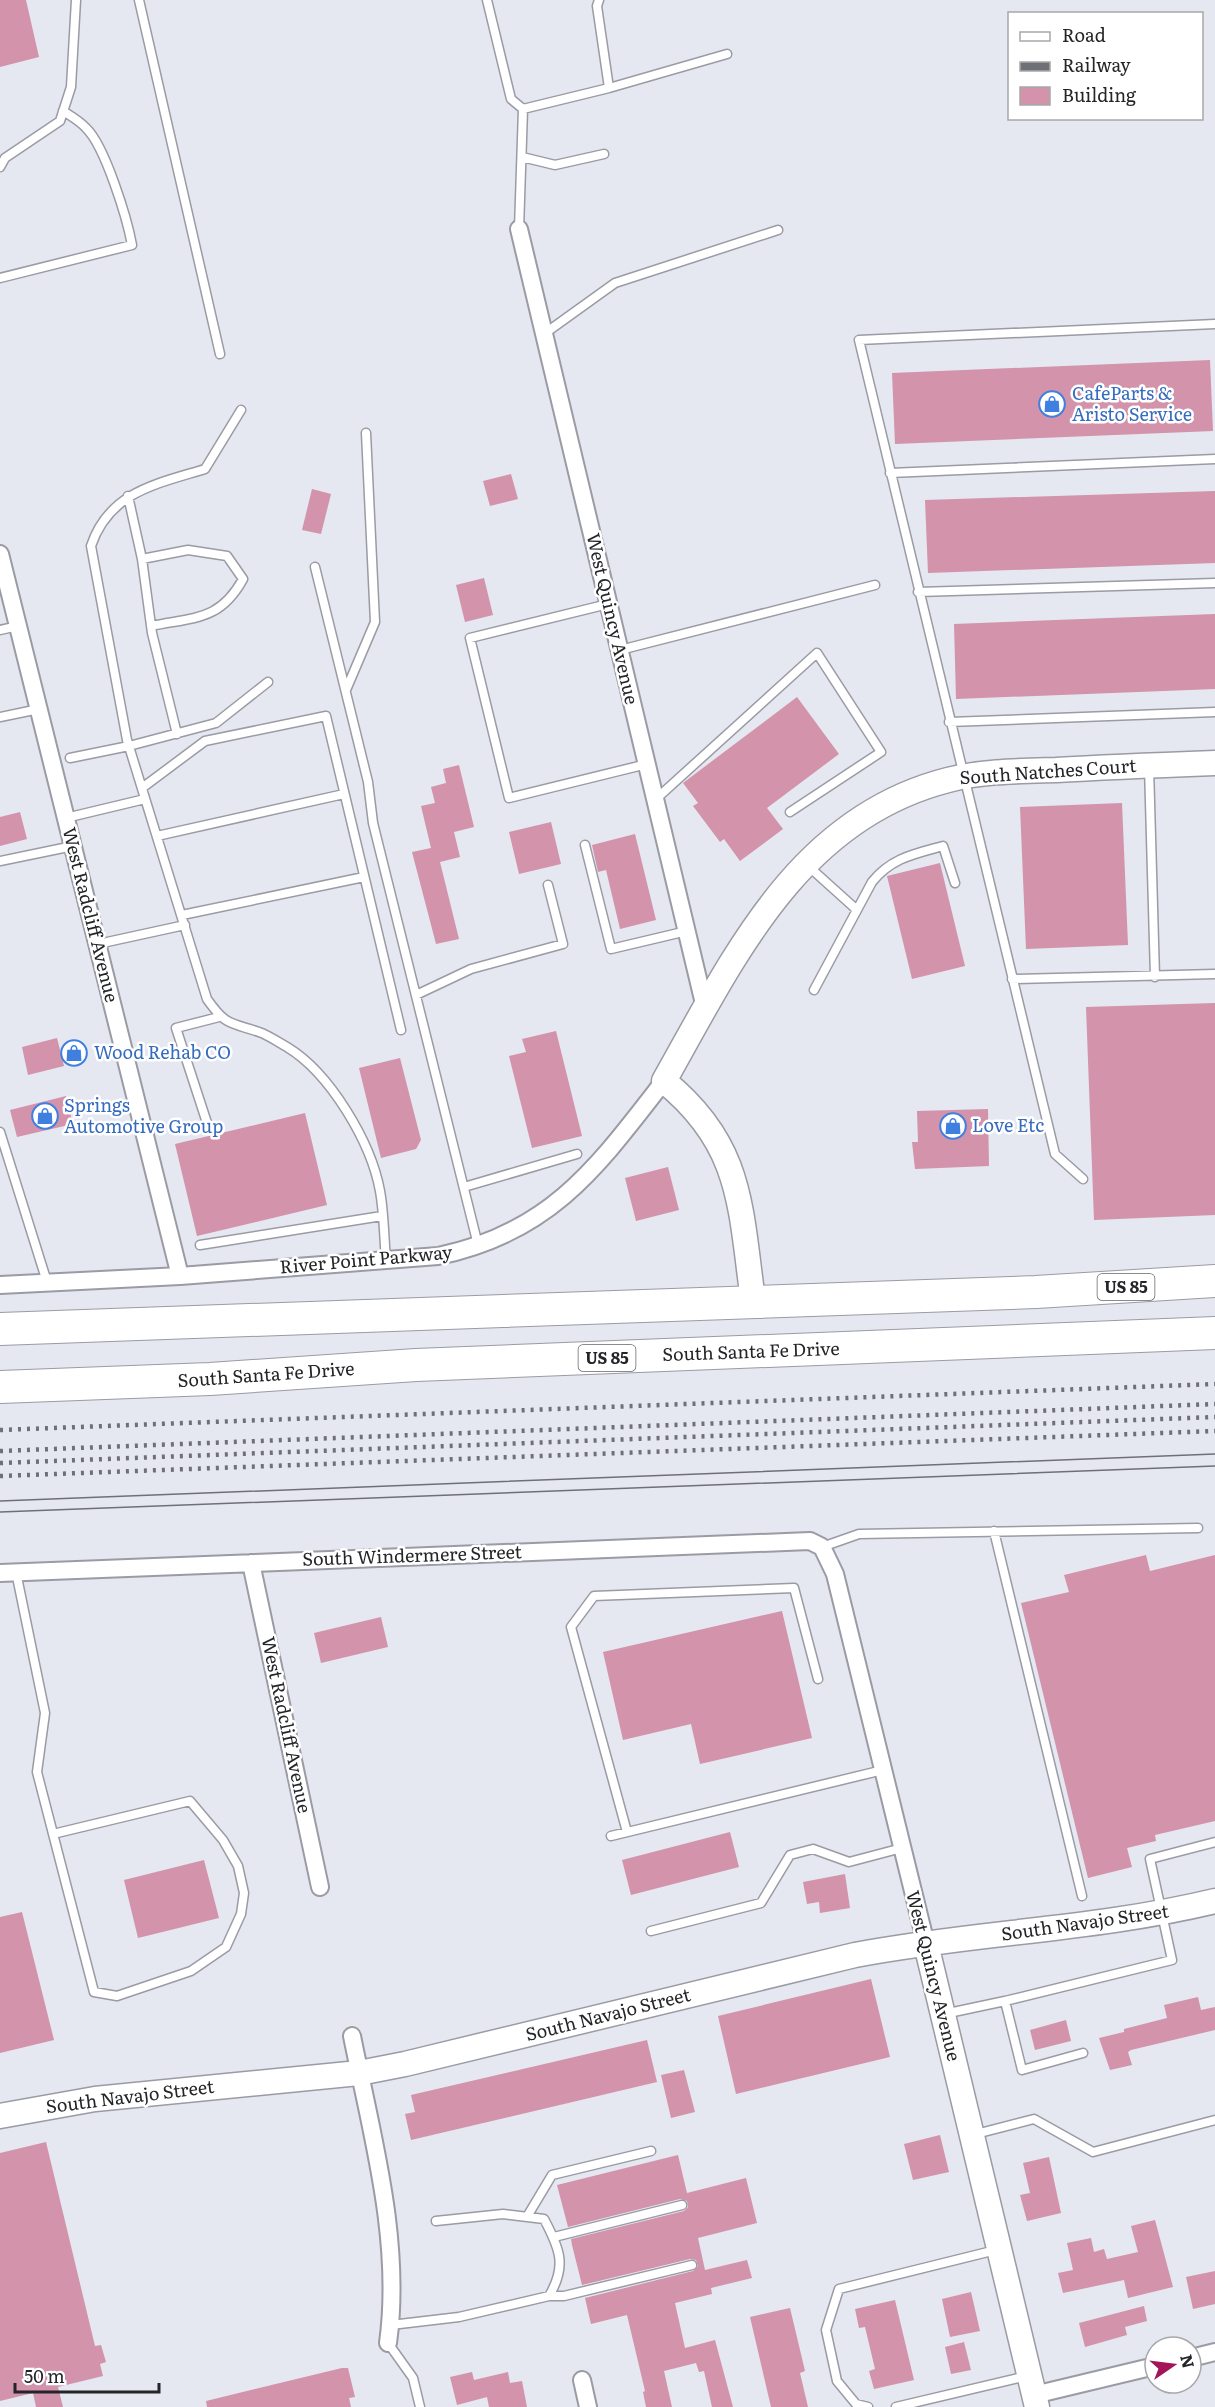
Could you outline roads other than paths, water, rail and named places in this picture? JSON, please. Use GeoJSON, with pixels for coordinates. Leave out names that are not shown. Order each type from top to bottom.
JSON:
{"type":"FeatureCollection","features":[{"type":"Feature","properties":{"kind":"highway","name":"US 85"},"geometry":{"type":"LineString","coordinates":[[0,1329],[753,1300],[1036,1292],[1215,1281]]}},
{"type":"Feature","properties":{"kind":"highway","name":"South Santa Fe Drive"},"geometry":{"type":"LineString","coordinates":[[0,1387],[210,1379],[416,1365],[1215,1333]]}},
{"type":"Feature","properties":{"kind":"street","name":"West Quincy Avenue"},"geometry":{"type":"LineString","coordinates":[[519,229],[705,1008]]}},
{"type":"Feature","properties":{"kind":"street","name":"West Radcliff Avenue"},"geometry":{"type":"LineString","coordinates":[[0,554],[180,1276]]}},
{"type":"Feature","properties":{"kind":"street","name":"South Natches Court"},"geometry":{"type":"LineString","coordinates":[[664,1081],[705,1008],[782,888],[805,863],[846,827],[872,811],[923,787],[962,777],[1014,772],[1215,763]]}},
{"type":"Feature","properties":{"kind":"street","name":"River Point Parkway"},"geometry":{"type":"LineString","coordinates":[[0,1285],[180,1276],[438,1256],[478,1246],[526,1224],[564,1198],[618,1140],[664,1081]]}},
{"type":"Feature","properties":{"kind":"street"},"geometry":{"type":"LineString","coordinates":[[664,1081],[702,1116],[727,1158],[740,1210],[753,1300]]}},
{"type":"Feature","properties":{"kind":"street","name":"South Windermere Street"},"geometry":{"type":"LineString","coordinates":[[8,1573],[793,1540],[810,1541],[822,1547]]}},
{"type":"Feature","properties":{"kind":"street","name":"West Quincy Avenue"},"geometry":{"type":"LineString","coordinates":[[822,1547],[830,1558],[1034,2392]]}},
{"type":"Feature","properties":{"kind":"street","name":"West Radcliff Avenue"},"geometry":{"type":"LineString","coordinates":[[251,1563],[320,1887]]}},
{"type":"Feature","properties":{"kind":"street","name":"South Navajo Street"},"geometry":{"type":"LineString","coordinates":[[0,2116],[61,2103],[125,2095],[359,2073],[445,2055],[855,1955],[926,1944],[1075,1927],[1162,1913],[1215,1901]]}},
{"type":"Feature","properties":{"kind":"street"},"geometry":{"type":"LineString","coordinates":[[352,2036],[388,2235],[393,2287],[388,2343]]}},
{"type":"Feature","properties":{"kind":"street"},"geometry":{"type":"LineString","coordinates":[[1034,2392],[1143,2369]]}},
{"type":"Feature","properties":{"kind":"street"},"geometry":{"type":"LineString","coordinates":[[582,2380],[588,2407]]}},
{"type":"Feature","properties":{"kind":"lane"},"geometry":{"type":"LineString","coordinates":[[0,167],[5,158],[60,121],[71,87],[76,0]]}},
{"type":"Feature","properties":{"kind":"lane"},"geometry":{"type":"LineString","coordinates":[[139,0],[220,354]]}},
{"type":"Feature","properties":{"kind":"lane"},"geometry":{"type":"LineString","coordinates":[[488,0],[512,99],[523,109],[519,229]]}},
{"type":"Feature","properties":{"kind":"lane"},"geometry":{"type":"LineString","coordinates":[[599,0],[597,6],[609,88]]}},
{"type":"Feature","properties":{"kind":"lane"},"geometry":{"type":"LineString","coordinates":[[523,109],[609,88],[727,54]]}},
{"type":"Feature","properties":{"kind":"lane"},"geometry":{"type":"LineString","coordinates":[[0,278],[132,245],[127,217],[100,150],[87,128],[63,111]]}},
{"type":"Feature","properties":{"kind":"lane"},"geometry":{"type":"LineString","coordinates":[[522,157],[555,165],[604,154]]}},
{"type":"Feature","properties":{"kind":"lane"},"geometry":{"type":"LineString","coordinates":[[544,334],[615,283],[778,230]]}},
{"type":"Feature","properties":{"kind":"lane"},"geometry":{"type":"LineString","coordinates":[[1083,1179],[1055,1154],[962,777],[859,340],[1215,324]]}},
{"type":"Feature","properties":{"kind":"lane"},"geometry":{"type":"LineString","coordinates":[[241,410],[205,469],[158,483],[128,496],[99,525],[92,546],[129,746],[207,999],[219,1017],[235,1027],[260,1032],[290,1049],[316,1072],[340,1101],[368,1152],[380,1191],[386,1260]]}},
{"type":"Feature","properties":{"kind":"lane"},"geometry":{"type":"LineString","coordinates":[[345,690],[375,622],[366,433]]}},
{"type":"Feature","properties":{"kind":"lane"},"geometry":{"type":"LineString","coordinates":[[890,473],[1215,459]]}},
{"type":"Feature","properties":{"kind":"lane"},"geometry":{"type":"LineString","coordinates":[[128,496],[142,559],[151,626],[177,735]]}},
{"type":"Feature","properties":{"kind":"lane"},"geometry":{"type":"LineString","coordinates":[[142,559],[188,550],[227,556],[243,579],[233,599],[214,613],[151,626]]}},
{"type":"Feature","properties":{"kind":"lane"},"geometry":{"type":"LineString","coordinates":[[315,567],[368,782],[373,823],[478,1246]]}},
{"type":"Feature","properties":{"kind":"lane"},"geometry":{"type":"LineString","coordinates":[[918,592],[1215,583]]}},
{"type":"Feature","properties":{"kind":"lane"},"geometry":{"type":"LineString","coordinates":[[620,650],[875,585]]}},
{"type":"Feature","properties":{"kind":"lane"},"geometry":{"type":"LineString","coordinates":[[609,604],[470,638],[509,798],[647,764]]}},
{"type":"Feature","properties":{"kind":"lane"},"geometry":{"type":"LineString","coordinates":[[0,630],[18,626]]}},
{"type":"Feature","properties":{"kind":"lane"},"geometry":{"type":"LineString","coordinates":[[655,799],[817,653],[881,752],[790,812]]}},
{"type":"Feature","properties":{"kind":"lane"},"geometry":{"type":"LineString","coordinates":[[70,758],[177,735],[216,723],[268,682]]}},
{"type":"Feature","properties":{"kind":"lane"},"geometry":{"type":"LineString","coordinates":[[0,717],[39,709]]}},
{"type":"Feature","properties":{"kind":"lane"},"geometry":{"type":"LineString","coordinates":[[949,722],[1215,712]]}},
{"type":"Feature","properties":{"kind":"lane"},"geometry":{"type":"LineString","coordinates":[[142,788],[205,741],[326,716],[400,1030]]}},
{"type":"Feature","properties":{"kind":"lane"},"geometry":{"type":"LineString","coordinates":[[1149,766],[1155,976]]}},
{"type":"Feature","properties":{"kind":"lane"},"geometry":{"type":"LineString","coordinates":[[157,836],[344,794]]}},
{"type":"Feature","properties":{"kind":"lane"},"geometry":{"type":"LineString","coordinates":[[74,816],[145,799]]}},
{"type":"Feature","properties":{"kind":"lane"},"geometry":{"type":"LineString","coordinates":[[585,845],[610,949],[687,931]]}},
{"type":"Feature","properties":{"kind":"lane"},"geometry":{"type":"LineString","coordinates":[[0,861],[73,846]]}},
{"type":"Feature","properties":{"kind":"lane"},"geometry":{"type":"LineString","coordinates":[[814,990],[882,869],[896,859],[943,846],[955,884]]}},
{"type":"Feature","properties":{"kind":"lane"},"geometry":{"type":"LineString","coordinates":[[805,863],[857,910]]}},
{"type":"Feature","properties":{"kind":"lane"},"geometry":{"type":"LineString","coordinates":[[182,915],[364,877]]}},
{"type":"Feature","properties":{"kind":"lane"},"geometry":{"type":"LineString","coordinates":[[416,995],[471,969],[563,944],[548,885]]}},
{"type":"Feature","properties":{"kind":"lane"},"geometry":{"type":"LineString","coordinates":[[107,942],[185,925]]}},
{"type":"Feature","properties":{"kind":"lane"},"geometry":{"type":"LineString","coordinates":[[1012,978],[1215,974]]}},
{"type":"Feature","properties":{"kind":"lane"},"geometry":{"type":"LineString","coordinates":[[209,1129],[176,1028],[219,1017]]}},
{"type":"Feature","properties":{"kind":"lane"},"geometry":{"type":"LineString","coordinates":[[0,1132],[47,1282]]}},
{"type":"Feature","properties":{"kind":"lane"},"geometry":{"type":"LineString","coordinates":[[464,1187],[577,1154]]}},
{"type":"Feature","properties":{"kind":"lane"},"geometry":{"type":"LineString","coordinates":[[200,1245],[382,1216]]}},
{"type":"Feature","properties":{"kind":"lane"},"geometry":{"type":"LineString","coordinates":[[822,1547],[859,1534],[1198,1528]]}},
{"type":"Feature","properties":{"kind":"lane"},"geometry":{"type":"LineString","coordinates":[[994,1531],[1082,1896]]}},
{"type":"Feature","properties":{"kind":"lane"},"geometry":{"type":"LineString","coordinates":[[8,1573],[45,1713],[37,1772],[53,1834],[94,1992],[117,1996],[191,1971],[226,1947],[241,1914],[244,1893],[238,1866],[223,1840],[190,1801],[53,1834]]}},
{"type":"Feature","properties":{"kind":"lane"},"geometry":{"type":"LineString","coordinates":[[627,1832],[571,1627],[594,1596],[794,1588],[818,1679]]}},
{"type":"Feature","properties":{"kind":"lane"},"geometry":{"type":"LineString","coordinates":[[611,1836],[883,1770]]}},
{"type":"Feature","properties":{"kind":"lane"},"geometry":{"type":"LineString","coordinates":[[943,2014],[1172,1960],[1150,1859],[1215,1842]]}},
{"type":"Feature","properties":{"kind":"lane"},"geometry":{"type":"LineString","coordinates":[[651,1931],[761,1903],[790,1855],[813,1849],[849,1862],[902,1848]]}},
{"type":"Feature","properties":{"kind":"lane"},"geometry":{"type":"LineString","coordinates":[[1005,2001],[1022,2070],[1083,2054]]}},
{"type":"Feature","properties":{"kind":"lane"},"geometry":{"type":"LineString","coordinates":[[972,2135],[1034,2120],[1093,2152],[1215,2120]]}},
{"type":"Feature","properties":{"kind":"lane"},"geometry":{"type":"LineString","coordinates":[[528,2215],[552,2175],[651,2151]]}},
{"type":"Feature","properties":{"kind":"lane"},"geometry":{"type":"LineString","coordinates":[[554,2237],[682,2205]]}},
{"type":"Feature","properties":{"kind":"lane"},"geometry":{"type":"LineString","coordinates":[[436,2221],[503,2214],[528,2215],[544,2219],[554,2237],[561,2260],[560,2277],[549,2296]]}},
{"type":"Feature","properties":{"kind":"lane"},"geometry":{"type":"LineString","coordinates":[[868,2407],[856,2404],[837,2380],[826,2330],[839,2289],[999,2249]]}},
{"type":"Feature","properties":{"kind":"lane"},"geometry":{"type":"LineString","coordinates":[[391,2325],[459,2317],[549,2296],[564,2296],[692,2265]]}},
{"type":"Feature","properties":{"kind":"lane"},"geometry":{"type":"LineString","coordinates":[[388,2343],[413,2378],[420,2407]]}},
{"type":"Feature","properties":{"kind":"lane"},"geometry":{"type":"LineString","coordinates":[[896,2407],[1034,2392]]}},
{"type":"Feature","properties":{"kind":"tram line"},"geometry":{"type":"LineString","coordinates":[[0,1501],[1215,1454]]}},
{"type":"Feature","properties":{"kind":"tram line"},"geometry":{"type":"LineString","coordinates":[[0,1512],[1215,1466]]}},
{"type":"Feature","properties":{"kind":"railway"},"geometry":{"type":"LineString","coordinates":[[0,1430],[1215,1384]]}},
{"type":"Feature","properties":{"kind":"railway"},"geometry":{"type":"LineString","coordinates":[[0,1451],[1215,1404]]}},
{"type":"Feature","properties":{"kind":"railway"},"geometry":{"type":"LineString","coordinates":[[0,1463],[1215,1417]]}},
{"type":"Feature","properties":{"kind":"railway"},"geometry":{"type":"LineString","coordinates":[[0,1476],[1215,1431]]}},
{"type":"Feature","properties":{"kind":"place","name":"CafeParts & Aristo Service"},"geometry":{"type":"Point","coordinates":[1052,404]}},
{"type":"Feature","properties":{"kind":"place","name":"Wood Rehab CO"},"geometry":{"type":"Point","coordinates":[74,1053]}},
{"type":"Feature","properties":{"kind":"place","name":"Springs Automotive Group"},"geometry":{"type":"Point","coordinates":[45,1116]}},
{"type":"Feature","properties":{"kind":"place","name":"Love Etc"},"geometry":{"type":"Point","coordinates":[953,1126]}}]}
